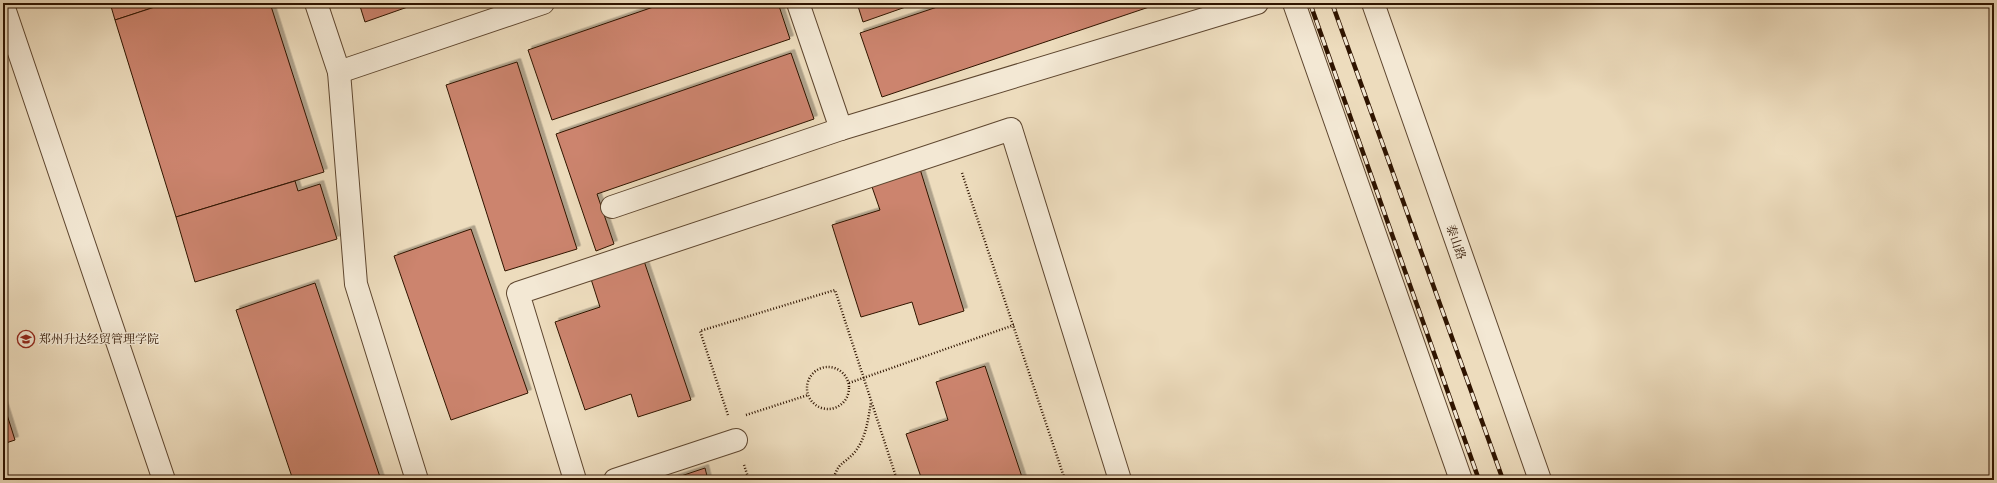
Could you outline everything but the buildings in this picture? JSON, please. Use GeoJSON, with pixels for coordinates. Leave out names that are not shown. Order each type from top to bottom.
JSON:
{"type":"FeatureCollection","features":[{"type":"Feature","properties":{"kind":"street"},"geometry":{"type":"LineString","coordinates":[[316,3],[339,72],[356,284],[417,480]]}},
{"type":"Feature","properties":{"kind":"street"},"geometry":{"type":"LineString","coordinates":[[339,72],[542,3]]}},
{"type":"Feature","properties":{"kind":"street"},"geometry":{"type":"LineString","coordinates":[[798,3],[841,129]]}},
{"type":"Feature","properties":{"kind":"street"},"geometry":{"type":"LineString","coordinates":[[612,207],[841,129],[1257,3]]}},
{"type":"Feature","properties":{"kind":"street"},"geometry":{"type":"LineString","coordinates":[[1294,3],[1461,480]]}},
{"type":"Feature","properties":{"kind":"street","name":"泰山路"},"geometry":{"type":"LineString","coordinates":[[1373,3],[1540,480]]}},
{"type":"Feature","properties":{"kind":"street"},"geometry":{"type":"LineString","coordinates":[[3,5],[164,480]]}},
{"type":"Feature","properties":{"kind":"street"},"geometry":{"type":"LineString","coordinates":[[575,480],[518,293],[1011,129],[1120,480]]}},
{"type":"Feature","properties":{"kind":"street"},"geometry":{"type":"LineString","coordinates":[[615,480],[733,430]]}},
{"type":"Feature","properties":{"kind":"path"},"geometry":{"type":"LineString","coordinates":[[954,148],[1065,480]]}},
{"type":"Feature","properties":{"kind":"path"},"geometry":{"type":"LineString","coordinates":[[749,480],[700,331],[835,290],[896,480]]}},
{"type":"Feature","properties":{"kind":"path"},"geometry":{"type":"LineString","coordinates":[[849,383],[1014,325]]}},
{"type":"Feature","properties":{"kind":"path"},"geometry":{"type":"LineString","coordinates":[[820,368],[834,368],[841,371],[849,383],[850,390],[844,403],[832,410],[818,407],[813,403],[808,394],[810,377],[820,368]]}},
{"type":"Feature","properties":{"kind":"path"},"geometry":{"type":"LineString","coordinates":[[733,430],[808,394]]}},
{"type":"Feature","properties":{"kind":"path"},"geometry":{"type":"LineString","coordinates":[[833,480],[837,467],[854,453],[865,432],[871,402]]}},
{"type":"Feature","properties":{"kind":"railway"},"geometry":{"type":"LineString","coordinates":[[1310,3],[1479,480]]}},
{"type":"Feature","properties":{"kind":"railway"},"geometry":{"type":"LineString","coordinates":[[1332,3],[1503,480]]}},
{"type":"Feature","properties":{"kind":"place","name":"郑州升达经贸管理学院"},"geometry":{"type":"Point","coordinates":[26,339]}}]}
